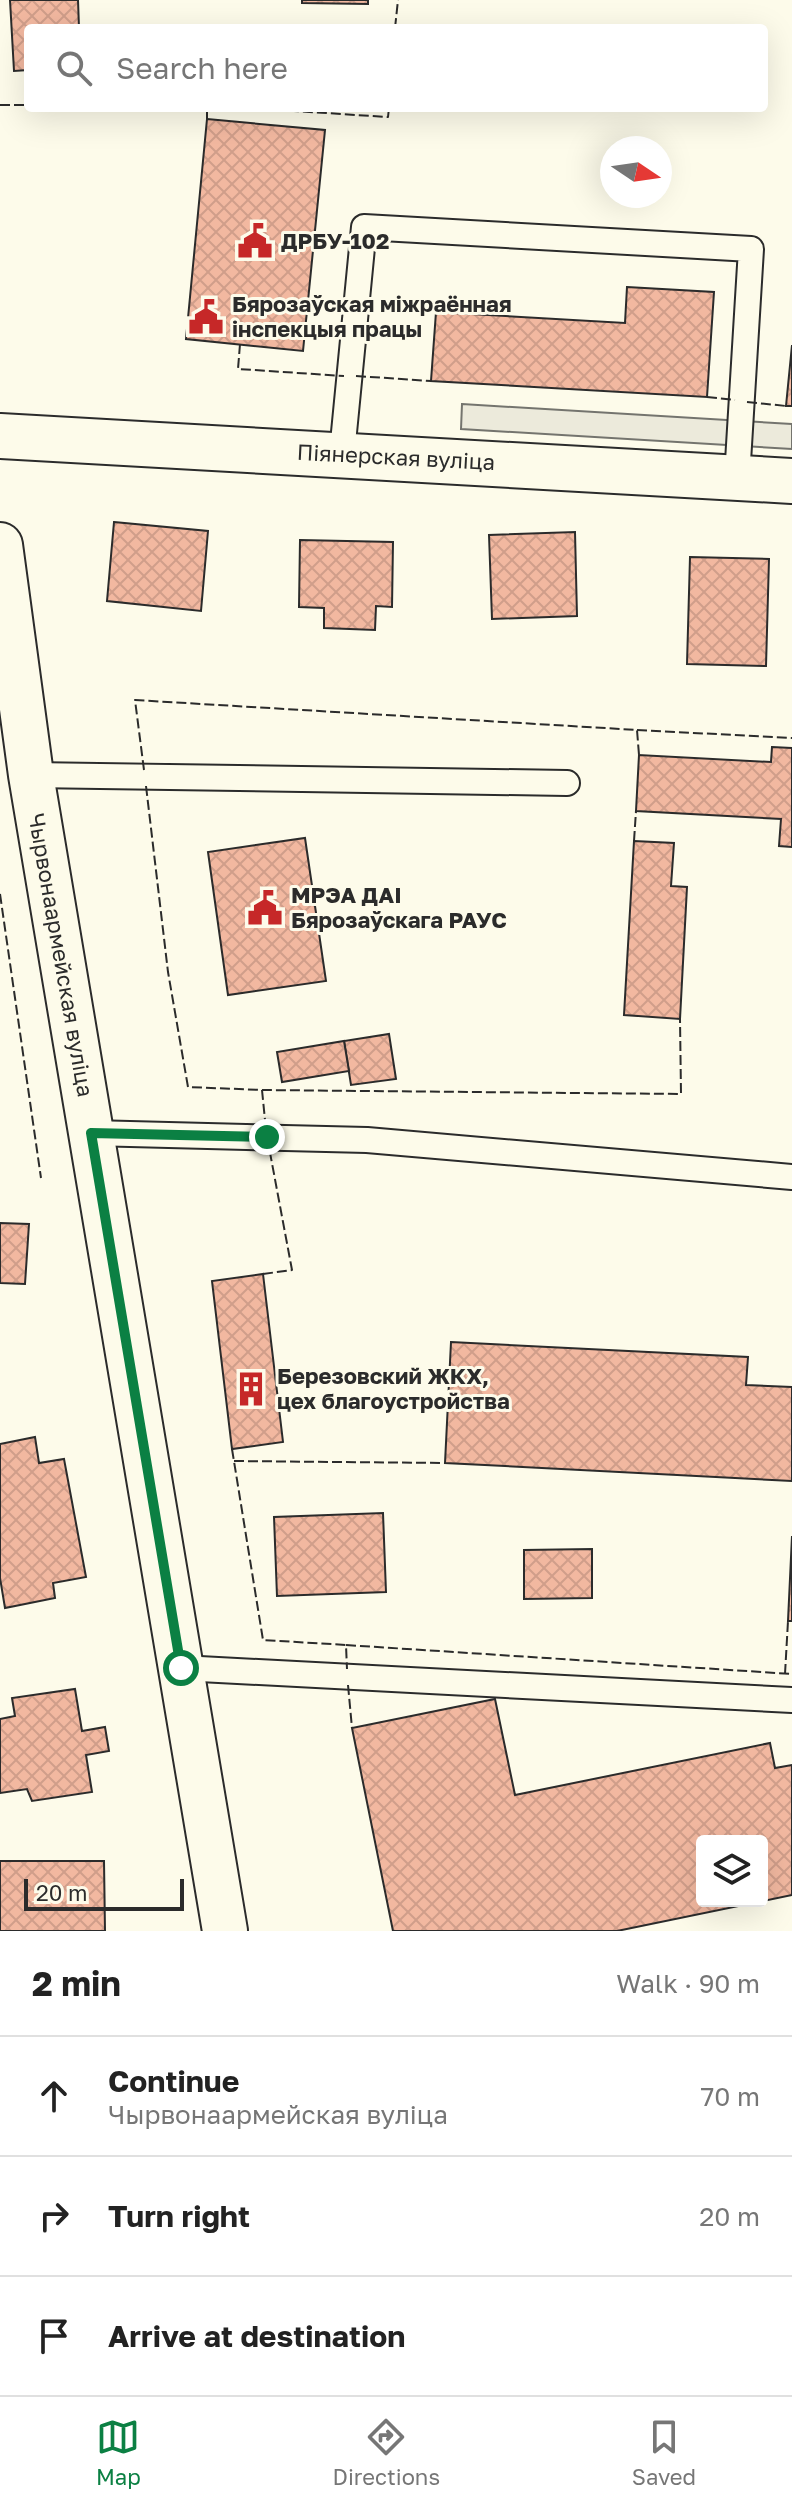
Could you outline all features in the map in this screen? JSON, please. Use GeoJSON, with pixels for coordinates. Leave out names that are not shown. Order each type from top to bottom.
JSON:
{"type":"FeatureCollection","features":[{"type":"Feature","properties":{"kind":"main road","name":"Піянерская вуліца"},"geometry":{"type":"LineString","coordinates":[[0,436],[342,453],[792,481]]}},
{"type":"Feature","properties":{"kind":"main road","name":"Чырвонаармейская вуліца"},"geometry":{"type":"LineString","coordinates":[[0,545],[19,757],[91,1133],[225,1931]]}},
{"type":"Feature","properties":{"kind":"lane"},"geometry":{"type":"LineString","coordinates":[[342,453],[364,227],[736,248],[751,249],[737,478]]}},
{"type":"Feature","properties":{"kind":"lane"},"geometry":{"type":"LineString","coordinates":[[19,757],[567,783]]}},
{"type":"Feature","properties":{"kind":"lane"},"geometry":{"type":"LineString","coordinates":[[91,1133],[367,1140],[792,1177]]}},
{"type":"Feature","properties":{"kind":"lane"},"geometry":{"type":"LineString","coordinates":[[181,1668],[792,1700]]}},
{"type":"Feature","properties":{"kind":"shaded area"},"geometry":{"type":"Polygon","coordinates":[[[462,404],[792,424],[792,449],[461,429],[462,404]]]}},
{"type":"Feature","properties":{"kind":"building"},"geometry":{"type":"Polygon","coordinates":[[[10,0],[78,0],[79,24],[24,24],[24,70],[14,71],[10,0]]]}},
{"type":"Feature","properties":{"kind":"building"},"geometry":{"type":"Polygon","coordinates":[[[302,0],[368,0],[368,4],[302,3],[302,0]]]}},
{"type":"Feature","properties":{"kind":"building","name":"ДРБУ-102"},"geometry":{"type":"Polygon","coordinates":[[[207,119],[325,130],[303,351],[186,339],[207,119]]]}},
{"type":"Feature","properties":{"kind":"building"},"geometry":{"type":"Polygon","coordinates":[[[627,287],[714,292],[707,397],[431,381],[436,312],[625,323],[627,287]]]}},
{"type":"Feature","properties":{"kind":"building"},"geometry":{"type":"Polygon","coordinates":[[[792,345],[792,406],[786,406],[792,345]]]}},
{"type":"Feature","properties":{"kind":"building"},"geometry":{"type":"Polygon","coordinates":[[[114,522],[208,531],[201,611],[107,601],[114,522]]]}},
{"type":"Feature","properties":{"kind":"building"},"geometry":{"type":"Polygon","coordinates":[[[575,532],[577,616],[492,619],[489,535],[575,532]]]}},
{"type":"Feature","properties":{"kind":"building"},"geometry":{"type":"Polygon","coordinates":[[[300,540],[393,542],[392,607],[376,606],[375,630],[324,628],[324,608],[299,607],[300,540]]]}},
{"type":"Feature","properties":{"kind":"building"},"geometry":{"type":"Polygon","coordinates":[[[690,557],[769,559],[766,666],[687,664],[690,557]]]}},
{"type":"Feature","properties":{"kind":"building"},"geometry":{"type":"Polygon","coordinates":[[[772,747],[792,748],[792,847],[779,846],[781,819],[636,811],[639,755],[771,762],[772,747]]]}},
{"type":"Feature","properties":{"kind":"building","name":"МРЭА ДАІ Бярозаўскага РАУС"},"geometry":{"type":"Polygon","coordinates":[[[305,838],[326,981],[228,995],[208,852],[305,838]]]}},
{"type":"Feature","properties":{"kind":"building"},"geometry":{"type":"Polygon","coordinates":[[[634,841],[674,843],[671,886],[687,887],[680,1019],[624,1015],[634,841]]]}},
{"type":"Feature","properties":{"kind":"building"},"geometry":{"type":"Polygon","coordinates":[[[389,1034],[396,1079],[351,1085],[344,1041],[389,1034]]]}},
{"type":"Feature","properties":{"kind":"building"},"geometry":{"type":"Polygon","coordinates":[[[344,1041],[349,1071],[282,1082],[277,1052],[344,1041]]]}},
{"type":"Feature","properties":{"kind":"building"},"geometry":{"type":"Polygon","coordinates":[[[0,1223],[29,1224],[25,1284],[0,1283],[0,1223]]]}},
{"type":"Feature","properties":{"kind":"building","name":"Березовский ЖКХ, цех благоустройства"},"geometry":{"type":"Polygon","coordinates":[[[263,1274],[283,1442],[232,1449],[212,1281],[263,1274]]]}},
{"type":"Feature","properties":{"kind":"building"},"geometry":{"type":"Polygon","coordinates":[[[451,1342],[748,1357],[746,1385],[792,1387],[792,1481],[445,1463],[451,1342]]]}},
{"type":"Feature","properties":{"kind":"building"},"geometry":{"type":"Polygon","coordinates":[[[35,1437],[39,1463],[64,1459],[86,1577],[53,1583],[55,1598],[5,1608],[0,1578],[0,1444],[35,1437]]]}},
{"type":"Feature","properties":{"kind":"building"},"geometry":{"type":"Polygon","coordinates":[[[383,1513],[386,1592],[277,1596],[274,1517],[383,1513]]]}},
{"type":"Feature","properties":{"kind":"building"},"geometry":{"type":"Polygon","coordinates":[[[792,1536],[792,1621],[788,1621],[792,1536]]]}},
{"type":"Feature","properties":{"kind":"building"},"geometry":{"type":"Polygon","coordinates":[[[592,1549],[592,1598],[524,1599],[524,1550],[592,1549]]]}},
{"type":"Feature","properties":{"kind":"building"},"geometry":{"type":"Polygon","coordinates":[[[75,1689],[82,1731],[105,1727],[109,1751],[86,1755],[92,1792],[32,1801],[27,1789],[0,1793],[0,1719],[15,1716],[12,1698],[75,1689]]]}},
{"type":"Feature","properties":{"kind":"building"},"geometry":{"type":"Polygon","coordinates":[[[495,1699],[515,1795],[770,1743],[775,1768],[792,1765],[792,1895],[768,1900],[768,1835],[696,1835],[696,1907],[734,1907],[617,1931],[393,1931],[352,1728],[495,1699]]]}},
{"type":"Feature","properties":{"kind":"building"},"geometry":{"type":"Polygon","coordinates":[[[0,1861],[104,1861],[105,1931],[0,1931],[0,1861]]]}},
{"type":"Feature","properties":{"kind":"fence"},"geometry":{"type":"LineString","coordinates":[[395,24],[398,0]]}},
{"type":"Feature","properties":{"kind":"fence"},"geometry":{"type":"LineString","coordinates":[[0,105],[24,105]]}},
{"type":"Feature","properties":{"kind":"fence"},"geometry":{"type":"LineString","coordinates":[[207,112],[207,119]]}},
{"type":"Feature","properties":{"kind":"fence"},"geometry":{"type":"LineString","coordinates":[[310,112],[388,117],[389,112]]}},
{"type":"Feature","properties":{"kind":"fence"},"geometry":{"type":"LineString","coordinates":[[240,344],[238,369],[344,376]]}},
{"type":"Feature","properties":{"kind":"fence"},"geometry":{"type":"LineString","coordinates":[[356,376],[431,381]]}},
{"type":"Feature","properties":{"kind":"fence"},"geometry":{"type":"LineString","coordinates":[[707,397],[735,400]]}},
{"type":"Feature","properties":{"kind":"fence"},"geometry":{"type":"LineString","coordinates":[[747,402],[786,406]]}},
{"type":"Feature","properties":{"kind":"fence"},"geometry":{"type":"LineString","coordinates":[[144,770],[135,700],[637,730],[639,755]]}},
{"type":"Feature","properties":{"kind":"fence"},"geometry":{"type":"LineString","coordinates":[[637,730],[792,738]]}},
{"type":"Feature","properties":{"kind":"fence"},"geometry":{"type":"LineString","coordinates":[[146,786],[168,972],[188,1087],[681,1094],[680,1019]]}},
{"type":"Feature","properties":{"kind":"fence"},"geometry":{"type":"LineString","coordinates":[[634,841],[636,811]]}},
{"type":"Feature","properties":{"kind":"fence"},"geometry":{"type":"LineString","coordinates":[[0,894],[41,1178]]}},
{"type":"Feature","properties":{"kind":"fence"},"geometry":{"type":"LineString","coordinates":[[262,1090],[266,1130]]}},
{"type":"Feature","properties":{"kind":"fence"},"geometry":{"type":"LineString","coordinates":[[263,1274],[292,1270],[268,1142]]}},
{"type":"Feature","properties":{"kind":"fence"},"geometry":{"type":"LineString","coordinates":[[232,1449],[263,1640],[346,1645],[347,1669]]}},
{"type":"Feature","properties":{"kind":"fence"},"geometry":{"type":"LineString","coordinates":[[234,1461],[445,1463]]}},
{"type":"Feature","properties":{"kind":"fence"},"geometry":{"type":"LineString","coordinates":[[785,1674],[788,1621]]}},
{"type":"Feature","properties":{"kind":"fence"},"geometry":{"type":"LineString","coordinates":[[346,1645],[792,1674]]}},
{"type":"Feature","properties":{"kind":"fence"},"geometry":{"type":"LineString","coordinates":[[348,1685],[352,1728]]}},
{"type":"Feature","properties":{"kind":"place","name":"ДРБУ-102"},"geometry":{"type":"Point","coordinates":[255,241]}},
{"type":"Feature","properties":{"kind":"place","name":"Бярозаўская міжраённая інспекцыя працы"},"geometry":{"type":"Point","coordinates":[206,317]}},
{"type":"Feature","properties":{"kind":"place","name":"МРЭА ДАІ Бярозаўскага РАУС"},"geometry":{"type":"Point","coordinates":[265,908]}},
{"type":"Feature","properties":{"kind":"place","name":"Березовский ЖКХ, цех благоустройства"},"geometry":{"type":"Point","coordinates":[251,1389]}},
{"type":"Feature","properties":{"kind":"route"},"geometry":{"type":"LineString","coordinates":[[181,1668],[91,1133],[267,1137]]}}]}
